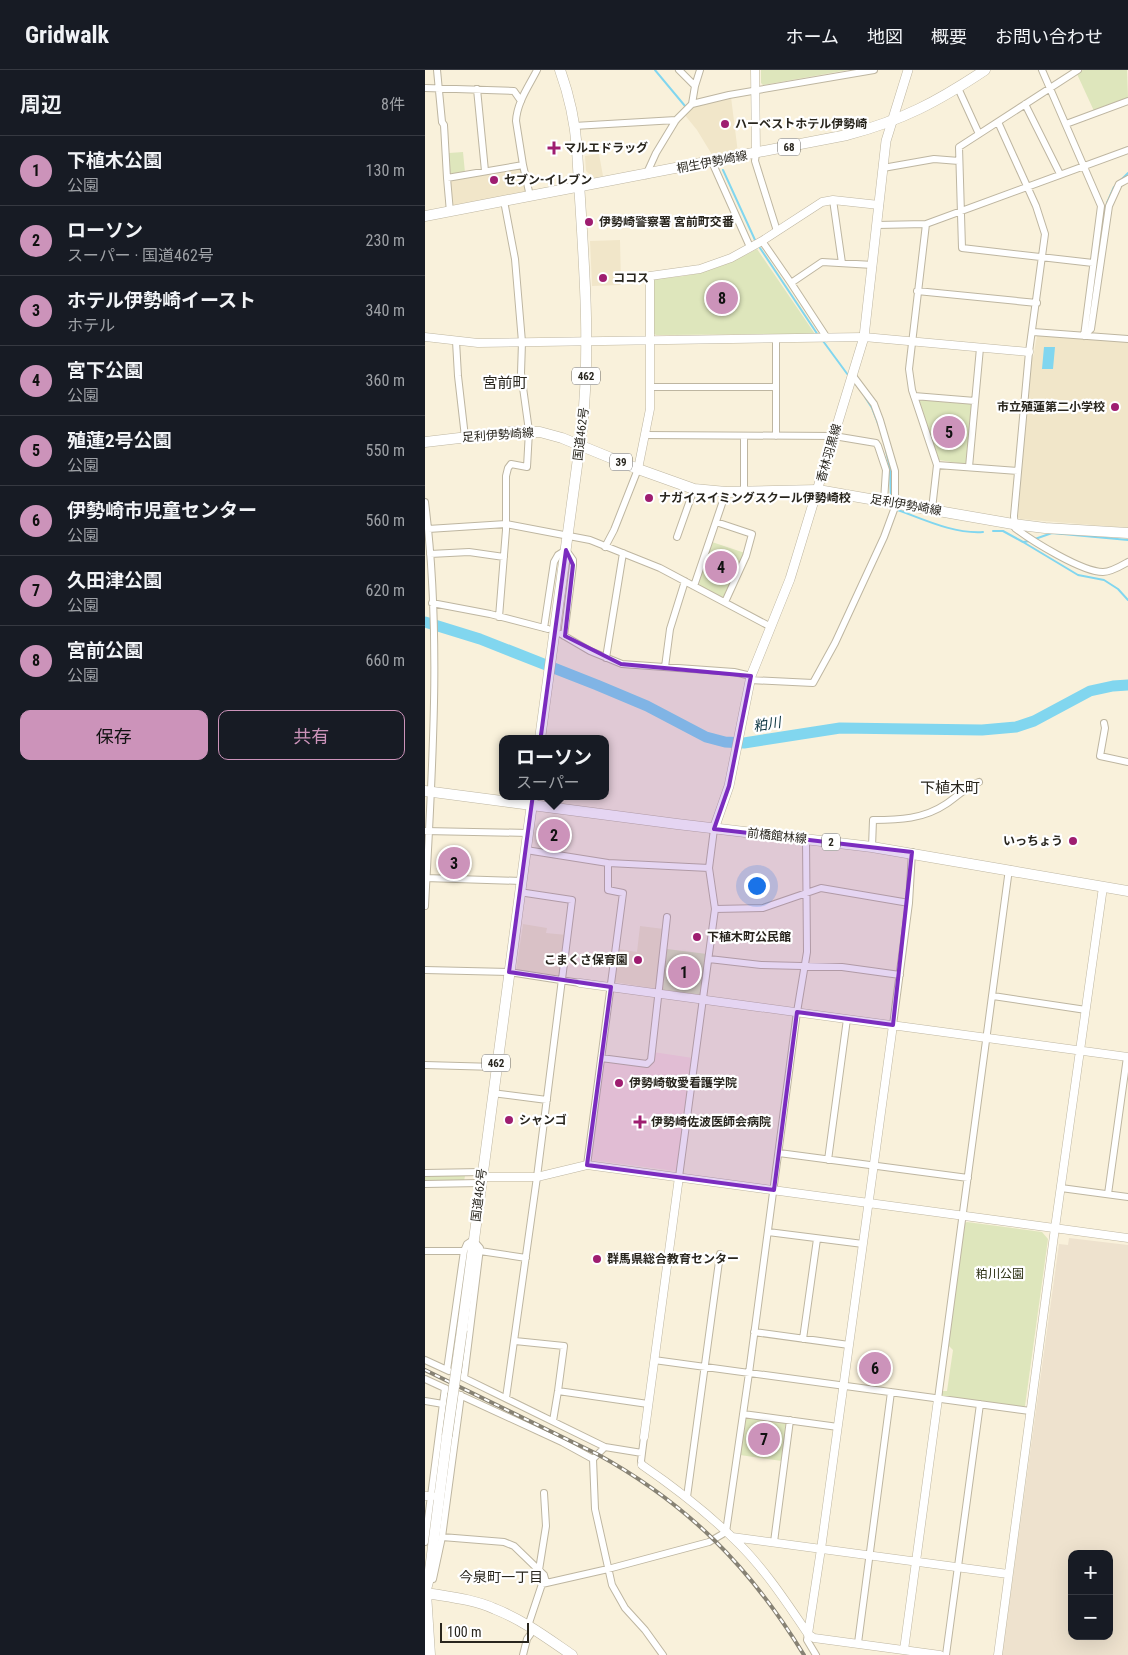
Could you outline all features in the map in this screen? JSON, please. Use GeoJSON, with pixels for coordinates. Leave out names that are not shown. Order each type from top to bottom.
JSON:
{"type":"FeatureCollection","features":[{"type":"Feature","properties":{"kind":"main road","name":"国道462号"},"geometry":{"type":"LineString","coordinates":[[541,735],[568,537],[586,388],[586,341],[579,187],[574,126],[560,70]]}},
{"type":"Feature","properties":{"kind":"main road","name":"香林羽黒線"},"geometry":{"type":"LineString","coordinates":[[714,829],[729,788],[751,678],[790,579],[865,338],[886,141],[908,70]]}},
{"type":"Feature","properties":{"kind":"main road","name":"桐生伊勢崎線"},"geometry":{"type":"LineString","coordinates":[[425,216],[847,136],[891,122],[929,106],[958,88],[980,71]]}},
{"type":"Feature","properties":{"kind":"main road","name":"足利伊勢崎線"},"geometry":{"type":"LineString","coordinates":[[425,442],[529,431],[547,434],[580,445],[638,469],[694,489],[726,492],[818,490],[1013,524],[1128,533]]}},
{"type":"Feature","properties":{"kind":"main road","name":"前橋館林線"},"geometry":{"type":"LineString","coordinates":[[428,791],[499,798]]}},
{"type":"Feature","properties":{"kind":"main road","name":"国道462号"},"geometry":{"type":"LineString","coordinates":[[430,1655],[426,1593],[427,1578],[532,801]]}},
{"type":"Feature","properties":{"kind":"main road","name":"前橋館林線"},"geometry":{"type":"LineString","coordinates":[[532,801],[714,829],[912,852],[1128,891]]}},
{"type":"Feature","properties":{"kind":"main road"},"geometry":{"type":"LineString","coordinates":[[426,1593],[481,1604],[495,1609],[531,1627],[572,1655]]}},
{"type":"Feature","properties":{"kind":"street"},"geometry":{"type":"LineString","coordinates":[[437,70],[441,122],[444,125],[450,212]]}},
{"type":"Feature","properties":{"kind":"street"},"geometry":{"type":"LineString","coordinates":[[530,196],[516,121],[521,102],[537,70]]}},
{"type":"Feature","properties":{"kind":"street"},"geometry":{"type":"LineString","coordinates":[[679,70],[695,86]]}},
{"type":"Feature","properties":{"kind":"street"},"geometry":{"type":"LineString","coordinates":[[692,104],[700,70]]}},
{"type":"Feature","properties":{"kind":"street"},"geometry":{"type":"LineString","coordinates":[[755,70],[755,161],[777,231]]}},
{"type":"Feature","properties":{"kind":"street"},"geometry":{"type":"LineString","coordinates":[[646,175],[656,152],[676,120],[692,104],[874,70]]}},
{"type":"Feature","properties":{"kind":"street"},"geometry":{"type":"LineString","coordinates":[[1042,70],[1101,209],[1084,336]]}},
{"type":"Feature","properties":{"kind":"street"},"geometry":{"type":"LineString","coordinates":[[1078,70],[959,147],[962,248],[1093,262]]}},
{"type":"Feature","properties":{"kind":"street"},"geometry":{"type":"LineString","coordinates":[[425,88],[514,91],[521,102]]}},
{"type":"Feature","properties":{"kind":"street"},"geometry":{"type":"LineString","coordinates":[[958,88],[979,134]]}},
{"type":"Feature","properties":{"kind":"street"},"geometry":{"type":"LineString","coordinates":[[477,89],[485,171]]}},
{"type":"Feature","properties":{"kind":"street"},"geometry":{"type":"LineString","coordinates":[[1066,124],[1128,101]]}},
{"type":"Feature","properties":{"kind":"street"},"geometry":{"type":"LineString","coordinates":[[1025,104],[1060,174]]}},
{"type":"Feature","properties":{"kind":"street"},"geometry":{"type":"LineString","coordinates":[[574,126],[676,120]]}},
{"type":"Feature","properties":{"kind":"street"},"geometry":{"type":"LineString","coordinates":[[998,122],[1036,206],[1045,234],[1029,352],[1013,524],[1015,528],[1035,543],[1093,571],[1105,572],[1128,562]]}},
{"type":"Feature","properties":{"kind":"street"},"geometry":{"type":"LineString","coordinates":[[877,226],[926,224],[1128,150]]}},
{"type":"Feature","properties":{"kind":"street"},"geometry":{"type":"LineString","coordinates":[[883,168],[935,160],[959,161]]}},
{"type":"Feature","properties":{"kind":"street"},"geometry":{"type":"LineString","coordinates":[[712,162],[750,248]]}},
{"type":"Feature","properties":{"kind":"street"},"geometry":{"type":"LineString","coordinates":[[447,178],[523,166]]}},
{"type":"Feature","properties":{"kind":"street"},"geometry":{"type":"LineString","coordinates":[[1084,336],[1091,328],[1109,206],[1119,184],[1128,179]]}},
{"type":"Feature","properties":{"kind":"street"},"geometry":{"type":"LineString","coordinates":[[833,200],[842,263]]}},
{"type":"Feature","properties":{"kind":"street"},"geometry":{"type":"LineString","coordinates":[[605,547],[614,530],[638,469],[650,409],[650,276],[673,274],[706,267],[731,258],[762,241],[822,202],[833,200],[879,205]]}},
{"type":"Feature","properties":{"kind":"street"},"geometry":{"type":"LineString","coordinates":[[499,617],[507,524],[506,484],[508,468],[511,464],[527,467],[529,431],[521,373],[522,342],[515,259],[505,202]]}},
{"type":"Feature","properties":{"kind":"street"},"geometry":{"type":"LineString","coordinates":[[926,224],[909,369],[914,396],[937,464],[932,509]]}},
{"type":"Feature","properties":{"kind":"street"},"geometry":{"type":"LineString","coordinates":[[762,241],[791,283],[822,338]]}},
{"type":"Feature","properties":{"kind":"street"},"geometry":{"type":"LineString","coordinates":[[791,283],[822,262],[873,264]]}},
{"type":"Feature","properties":{"kind":"street"},"geometry":{"type":"LineString","coordinates":[[917,291],[1037,303]]}},
{"type":"Feature","properties":{"kind":"street"},"geometry":{"type":"LineString","coordinates":[[1033,332],[1128,339]]}},
{"type":"Feature","properties":{"kind":"street"},"geometry":{"type":"LineString","coordinates":[[425,337],[478,343],[865,338],[1029,352]]}},
{"type":"Feature","properties":{"kind":"street"},"geometry":{"type":"LineString","coordinates":[[776,338],[776,436]]}},
{"type":"Feature","properties":{"kind":"street"},"geometry":{"type":"LineString","coordinates":[[456,341],[457,376],[465,437]]}},
{"type":"Feature","properties":{"kind":"street"},"geometry":{"type":"LineString","coordinates":[[969,467],[980,348]]}},
{"type":"Feature","properties":{"kind":"street"},"geometry":{"type":"LineString","coordinates":[[432,605],[499,617],[546,629],[555,558],[566,550],[573,560],[573,565],[563,635],[590,651],[621,664],[735,672],[751,678],[813,683],[835,643],[884,537],[892,504],[895,471],[880,420],[874,404],[852,378]]}},
{"type":"Feature","properties":{"kind":"street"},"geometry":{"type":"LineString","coordinates":[[651,387],[776,387]]}},
{"type":"Feature","properties":{"kind":"street"},"geometry":{"type":"LineString","coordinates":[[914,396],[975,401]]}},
{"type":"Feature","properties":{"kind":"street"},"geometry":{"type":"LineString","coordinates":[[645,435],[834,436],[876,443],[885,470],[892,504]]}},
{"type":"Feature","properties":{"kind":"street"},"geometry":{"type":"LineString","coordinates":[[743,436],[744,491]]}},
{"type":"Feature","properties":{"kind":"street"},"geometry":{"type":"LineString","coordinates":[[937,464],[1018,471]]}},
{"type":"Feature","properties":{"kind":"street"},"geometry":{"type":"LineString","coordinates":[[677,537],[694,489]]}},
{"type":"Feature","properties":{"kind":"street"},"geometry":{"type":"LineString","coordinates":[[694,586],[726,492]]}},
{"type":"Feature","properties":{"kind":"street"},"geometry":{"type":"LineString","coordinates":[[425,502],[430,554],[434,651],[433,780],[428,791],[425,906]]}},
{"type":"Feature","properties":{"kind":"street"},"geometry":{"type":"LineString","coordinates":[[716,522],[752,534],[746,556],[725,602]]}},
{"type":"Feature","properties":{"kind":"street"},"geometry":{"type":"LineString","coordinates":[[428,528],[507,524],[590,540],[649,562],[771,627]]}},
{"type":"Feature","properties":{"kind":"street"},"geometry":{"type":"LineString","coordinates":[[430,554],[469,552],[504,557]]}},
{"type":"Feature","properties":{"kind":"street"},"geometry":{"type":"LineString","coordinates":[[606,658],[623,553]]}},
{"type":"Feature","properties":{"kind":"street"},"geometry":{"type":"LineString","coordinates":[[665,667],[670,629],[685,581]]}},
{"type":"Feature","properties":{"kind":"street"},"geometry":{"type":"LineString","coordinates":[[1104,723],[1105,728],[1100,756],[1128,762]]}},
{"type":"Feature","properties":{"kind":"street"},"geometry":{"type":"LineString","coordinates":[[872,846],[873,820],[900,820],[919,817],[946,804],[979,782]]}},
{"type":"Feature","properties":{"kind":"street"},"geometry":{"type":"LineString","coordinates":[[714,829],[709,868],[715,909],[642,1452],[643,1465],[687,1497],[729,1534],[770,1580],[809,1634],[814,1638],[940,1655]]}},
{"type":"Feature","properties":{"kind":"street"},"geometry":{"type":"LineString","coordinates":[[427,831],[528,833]]}},
{"type":"Feature","properties":{"kind":"street"},"geometry":{"type":"LineString","coordinates":[[729,1534],[743,1414],[797,1012],[807,952],[807,839]]}},
{"type":"Feature","properties":{"kind":"street"},"geometry":{"type":"LineString","coordinates":[[526,850],[608,863],[709,868]]}},
{"type":"Feature","properties":{"kind":"street"},"geometry":{"type":"LineString","coordinates":[[816,1655],[807,1640],[893,1025],[909,903],[912,852]]}},
{"type":"Feature","properties":{"kind":"street"},"geometry":{"type":"LineString","coordinates":[[587,1165],[623,893],[608,890],[608,863]]}},
{"type":"Feature","properties":{"kind":"street"},"geometry":{"type":"LineString","coordinates":[[904,1650],[1009,869]]}},
{"type":"Feature","properties":{"kind":"street"},"geometry":{"type":"LineString","coordinates":[[426,878],[521,881]]}},
{"type":"Feature","properties":{"kind":"street"},"geometry":{"type":"LineString","coordinates":[[998,1655],[1103,887]]}},
{"type":"Feature","properties":{"kind":"street"},"geometry":{"type":"LineString","coordinates":[[715,909],[763,908],[821,888],[909,903]]}},
{"type":"Feature","properties":{"kind":"street"},"geometry":{"type":"LineString","coordinates":[[506,1398],[537,1177],[572,900],[519,892]]}},
{"type":"Feature","properties":{"kind":"street"},"geometry":{"type":"LineString","coordinates":[[601,1058],[647,1064],[651,1060],[667,917]]}},
{"type":"Feature","properties":{"kind":"street"},"geometry":{"type":"LineString","coordinates":[[709,959],[761,965],[841,967],[899,975]]}},
{"type":"Feature","properties":{"kind":"street"},"geometry":{"type":"LineString","coordinates":[[425,970],[509,972],[1127,1057],[1108,1194]]}},
{"type":"Feature","properties":{"kind":"street"},"geometry":{"type":"LineString","coordinates":[[993,996],[1086,1010]]}},
{"type":"Feature","properties":{"kind":"street"},"geometry":{"type":"LineString","coordinates":[[828,1160],[847,1019]]}},
{"type":"Feature","properties":{"kind":"street"},"geometry":{"type":"LineString","coordinates":[[425,1065],[496,1067]]}},
{"type":"Feature","properties":{"kind":"street"},"geometry":{"type":"LineString","coordinates":[[492,1093],[547,1100]]}},
{"type":"Feature","properties":{"kind":"street"},"geometry":{"type":"LineString","coordinates":[[779,1153],[968,1178]]}},
{"type":"Feature","properties":{"kind":"street"},"geometry":{"type":"LineString","coordinates":[[425,1173],[481,1177],[537,1177],[587,1165],[1128,1238]]}},
{"type":"Feature","properties":{"kind":"street"},"geometry":{"type":"LineString","coordinates":[[425,1184],[481,1177]]}},
{"type":"Feature","properties":{"kind":"street"},"geometry":{"type":"LineString","coordinates":[[1061,1188],[1128,1197]]}},
{"type":"Feature","properties":{"kind":"street"},"geometry":{"type":"LineString","coordinates":[[768,1232],[863,1244]]}},
{"type":"Feature","properties":{"kind":"street"},"geometry":{"type":"LineString","coordinates":[[803,1339],[817,1239]]}},
{"type":"Feature","properties":{"kind":"street"},"geometry":{"type":"LineString","coordinates":[[447,1370],[464,1251],[467,1244],[473,1240],[480,1248],[480,1251],[464,1378]]}},
{"type":"Feature","properties":{"kind":"street"},"geometry":{"type":"LineString","coordinates":[[425,1251],[464,1251]]}},
{"type":"Feature","properties":{"kind":"street"},"geometry":{"type":"LineString","coordinates":[[480,1251],[525,1258]]}},
{"type":"Feature","properties":{"kind":"street"},"geometry":{"type":"LineString","coordinates":[[687,1497],[720,1254]]}},
{"type":"Feature","properties":{"kind":"street"},"geometry":{"type":"LineString","coordinates":[[754,1332],[849,1345]]}},
{"type":"Feature","properties":{"kind":"street"},"geometry":{"type":"LineString","coordinates":[[515,1341],[564,1346],[553,1421]]}},
{"type":"Feature","properties":{"kind":"street"},"geometry":{"type":"LineString","coordinates":[[425,1360],[605,1447],[642,1452]]}},
{"type":"Feature","properties":{"kind":"street"},"geometry":{"type":"LineString","coordinates":[[654,1360],[1030,1411]]}},
{"type":"Feature","properties":{"kind":"street"},"geometry":{"type":"LineString","coordinates":[[425,1379],[562,1442],[593,1459]]}},
{"type":"Feature","properties":{"kind":"street"},"geometry":{"type":"LineString","coordinates":[[425,1542],[428,1496],[445,1388]]}},
{"type":"Feature","properties":{"kind":"street"},"geometry":{"type":"LineString","coordinates":[[558,1391],[649,1404]]}},
{"type":"Feature","properties":{"kind":"street"},"geometry":{"type":"LineString","coordinates":[[858,1644],[891,1392]]}},
{"type":"Feature","properties":{"kind":"street"},"geometry":{"type":"LineString","coordinates":[[427,1578],[433,1579],[442,1537],[461,1396]]}},
{"type":"Feature","properties":{"kind":"street"},"geometry":{"type":"LineString","coordinates":[[425,1401],[443,1404]]}},
{"type":"Feature","properties":{"kind":"street"},"geometry":{"type":"LineString","coordinates":[[946,1655],[980,1404]]}},
{"type":"Feature","properties":{"kind":"street"},"geometry":{"type":"LineString","coordinates":[[743,1414],[838,1427]]}},
{"type":"Feature","properties":{"kind":"street"},"geometry":{"type":"LineString","coordinates":[[774,1542],[790,1420]]}},
{"type":"Feature","properties":{"kind":"street"},"geometry":{"type":"LineString","coordinates":[[605,1447],[593,1459],[595,1508],[607,1569],[620,1601],[663,1655]]}},
{"type":"Feature","properties":{"kind":"street"},"geometry":{"type":"LineString","coordinates":[[539,1570],[546,1526],[544,1493]]}},
{"type":"Feature","properties":{"kind":"street"},"geometry":{"type":"LineString","coordinates":[[523,1655],[542,1584],[709,1542],[729,1534],[821,1549],[1008,1574]]}},
{"type":"Feature","properties":{"kind":"street"},"geometry":{"type":"LineString","coordinates":[[442,1537],[504,1542],[514,1546],[544,1575],[546,1582]]}},
{"type":"Feature","properties":{"kind":"highlighted area"},"geometry":{"type":"Polygon","coordinates":[[[566,550],[573,565],[565,636],[621,664],[751,676],[729,786],[714,829],[912,852],[893,1025],[797,1012],[774,1190],[587,1165],[611,987],[509,972],[566,550]]]}},
{"type":"Feature","properties":{"kind":"shaded area"},"geometry":{"type":"Polygon","coordinates":[[[731,97],[738,153],[714,158],[697,130],[684,114],[692,107],[731,97]]]}},
{"type":"Feature","properties":{"kind":"shaded area"},"geometry":{"type":"Polygon","coordinates":[[[599,154],[603,176],[594,178],[586,171],[585,156],[599,154]]]}},
{"type":"Feature","properties":{"kind":"shaded area"},"geometry":{"type":"Polygon","coordinates":[[[521,169],[527,192],[452,206],[449,181],[521,169]]]}},
{"type":"Feature","properties":{"kind":"shaded area"},"geometry":{"type":"Polygon","coordinates":[[[620,240],[621,285],[592,286],[590,241],[620,240]]]}},
{"type":"Feature","properties":{"kind":"shaded area"},"geometry":{"type":"Polygon","coordinates":[[[1040,334],[1128,342],[1128,528],[1020,519],[1018,517],[1031,359],[1037,336],[1040,334]]]}},
{"type":"Feature","properties":{"kind":"shaded area"},"geometry":{"type":"Polygon","coordinates":[[[523,924],[547,928],[546,933],[567,935],[561,975],[558,977],[516,971],[523,924]]]}},
{"type":"Feature","properties":{"kind":"shaded area"},"geometry":{"type":"Polygon","coordinates":[[[640,926],[664,929],[656,989],[614,982],[618,949],[637,952],[640,926]]]}},
{"type":"Feature","properties":{"kind":"shaded area"},"geometry":{"type":"Polygon","coordinates":[[[653,1052],[693,1058],[678,1169],[675,1171],[592,1160],[590,1158],[603,1061],[648,1065],[653,1052]]]}},
{"type":"Feature","properties":{"kind":"shaded area"},"geometry":{"type":"Polygon","coordinates":[[[1069,1238],[1128,1245],[1128,1655],[1002,1655],[1059,1244],[1068,1245],[1069,1238]]]}},
{"type":"Feature","properties":{"kind":"green space"},"geometry":{"type":"Polygon","coordinates":[[[761,70],[848,70],[763,85],[761,83],[761,70]]]}},
{"type":"Feature","properties":{"kind":"green space"},"geometry":{"type":"Polygon","coordinates":[[[1083,70],[1127,70],[1128,98],[1094,111],[1077,74],[1083,70]]]}},
{"type":"Feature","properties":{"kind":"green space"},"geometry":{"type":"Polygon","coordinates":[[[463,152],[465,173],[452,175],[450,172],[449,153],[463,152]]]}},
{"type":"Feature","properties":{"kind":"green space"},"geometry":{"type":"Polygon","coordinates":[[[757,249],[815,334],[654,334],[653,281],[655,278],[669,278],[707,271],[757,249]]]}},
{"type":"Feature","properties":{"kind":"green space"},"geometry":{"type":"Polygon","coordinates":[[[921,398],[970,402],[972,404],[967,462],[964,464],[939,460],[919,401],[921,398]]]}},
{"type":"Feature","properties":{"kind":"green space"},"geometry":{"type":"Polygon","coordinates":[[[712,542],[745,553],[725,596],[722,597],[700,586],[699,582],[712,542]]]}},
{"type":"Feature","properties":{"kind":"green space"},"geometry":{"type":"Polygon","coordinates":[[[667,949],[707,954],[700,995],[662,990],[667,949]]]}},
{"type":"Feature","properties":{"kind":"green space"},"geometry":{"type":"Polygon","coordinates":[[[462,1174],[465,1176],[464,1181],[425,1182],[425,1175],[462,1174]]]}},
{"type":"Feature","properties":{"kind":"green space","name":"粕川公園"},"geometry":{"type":"Polygon","coordinates":[[[965,1223],[1042,1232],[1048,1239],[1025,1406],[1023,1407],[944,1397],[942,1395],[942,1391],[947,1391],[953,1350],[948,1345],[965,1223]]]}},
{"type":"Feature","properties":{"kind":"green space"},"geometry":{"type":"Polygon","coordinates":[[[745,1418],[786,1422],[782,1461],[740,1455],[745,1418]]]}},
{"type":"Feature","properties":{"kind":"water"},"geometry":{"type":"Polygon","coordinates":[[[1044,347],[1055,347],[1053,369],[1042,369],[1044,347]]]}},
{"type":"Feature","properties":{"kind":"waterway"},"geometry":{"type":"LineString","coordinates":[[655,70],[685,106]]}},
{"type":"Feature","properties":{"kind":"waterway"},"geometry":{"type":"LineString","coordinates":[[723,170],[755,240]]}},
{"type":"Feature","properties":{"kind":"waterway"},"geometry":{"type":"LineString","coordinates":[[1121,180],[1128,173]]}},
{"type":"Feature","properties":{"kind":"waterway"},"geometry":{"type":"LineString","coordinates":[[1107,203],[1114,187]]}},
{"type":"Feature","properties":{"kind":"waterway"},"geometry":{"type":"LineString","coordinates":[[760,248],[818,335]]}},
{"type":"Feature","properties":{"kind":"waterway"},"geometry":{"type":"LineString","coordinates":[[823,341],[848,375]]}},
{"type":"Feature","properties":{"kind":"waterway"},"geometry":{"type":"LineString","coordinates":[[865,397],[872,408],[879,426]]}},
{"type":"Feature","properties":{"kind":"waterway"},"geometry":{"type":"LineString","coordinates":[[886,450],[890,469],[891,500]]}},
{"type":"Feature","properties":{"kind":"waterway"},"geometry":{"type":"LineString","coordinates":[[895,509],[949,528],[961,531],[983,532]]}},
{"type":"Feature","properties":{"kind":"waterway"},"geometry":{"type":"LineString","coordinates":[[993,531],[1003,531],[1023,542],[1030,541]]}},
{"type":"Feature","properties":{"kind":"waterway"},"geometry":{"type":"LineString","coordinates":[[1035,539],[1052,533],[1128,540]]}},
{"type":"Feature","properties":{"kind":"waterway"},"geometry":{"type":"LineString","coordinates":[[1023,542],[1078,575],[1104,580],[1118,589],[1128,600]]}},
{"type":"Feature","properties":{"kind":"waterway","name":"粕川"},"geometry":{"type":"LineString","coordinates":[[425,622],[480,639],[597,685],[647,706],[706,737],[725,742],[744,743],[840,728],[982,730],[1016,727],[1034,721],[1090,691],[1128,685]]}},
{"type":"Feature","properties":{"kind":"railway"},"geometry":{"type":"LineString","coordinates":[[425,1370],[597,1454],[630,1473],[660,1494],[688,1516],[739,1566],[762,1594],[804,1655]]}},
{"type":"Feature","properties":{"kind":"place","name":"ハーベストホテル伊勢崎"},"geometry":{"type":"Point","coordinates":[725,124]}},
{"type":"Feature","properties":{"kind":"place","name":"マルエドラッグ"},"geometry":{"type":"Point","coordinates":[554,148]}},
{"type":"Feature","properties":{"kind":"place","name":"セブン-イレブン"},"geometry":{"type":"Point","coordinates":[494,180]}},
{"type":"Feature","properties":{"kind":"place","name":"伊勢崎警察署 宮前町交番"},"geometry":{"type":"Point","coordinates":[589,222]}},
{"type":"Feature","properties":{"kind":"place","name":"ココス"},"geometry":{"type":"Point","coordinates":[603,278]}},
{"type":"Feature","properties":{"kind":"place","name":"宮前公園"},"geometry":{"type":"Point","coordinates":[722,298]}},
{"type":"Feature","properties":{"kind":"place","name":"市立殖蓮第二小学校"},"geometry":{"type":"Point","coordinates":[1115,407]}},
{"type":"Feature","properties":{"kind":"place","name":"殖蓮2号公園"},"geometry":{"type":"Point","coordinates":[949,432]}},
{"type":"Feature","properties":{"kind":"place","name":"ナガイスイミングスクール伊勢崎校"},"geometry":{"type":"Point","coordinates":[649,498]}},
{"type":"Feature","properties":{"kind":"place","name":"宮下公園"},"geometry":{"type":"Point","coordinates":[721,567]}},
{"type":"Feature","properties":{"kind":"place","name":"ローソン"},"geometry":{"type":"Point","coordinates":[554,835]}},
{"type":"Feature","properties":{"kind":"place","name":"いっちょう"},"geometry":{"type":"Point","coordinates":[1073,841]}},
{"type":"Feature","properties":{"kind":"place","name":"ホテル伊勢崎イースト"},"geometry":{"type":"Point","coordinates":[454,863]}},
{"type":"Feature","properties":{"kind":"place","name":"下植木町公民館"},"geometry":{"type":"Point","coordinates":[697,937]}},
{"type":"Feature","properties":{"kind":"place","name":"こまくさ保育園"},"geometry":{"type":"Point","coordinates":[638,960]}},
{"type":"Feature","properties":{"kind":"place","name":"下植木公園"},"geometry":{"type":"Point","coordinates":[684,972]}},
{"type":"Feature","properties":{"kind":"place","name":"伊勢崎敬愛看護学院"},"geometry":{"type":"Point","coordinates":[619,1083]}},
{"type":"Feature","properties":{"kind":"place","name":"シャンゴ"},"geometry":{"type":"Point","coordinates":[509,1120]}},
{"type":"Feature","properties":{"kind":"place","name":"伊勢崎佐波医師会病院"},"geometry":{"type":"Point","coordinates":[640,1122]}},
{"type":"Feature","properties":{"kind":"place","name":"群馬県総合教育センター"},"geometry":{"type":"Point","coordinates":[597,1259]}},
{"type":"Feature","properties":{"kind":"place","name":"伊勢崎市児童センター"},"geometry":{"type":"Point","coordinates":[875,1368]}},
{"type":"Feature","properties":{"kind":"place","name":"久田津公園"},"geometry":{"type":"Point","coordinates":[764,1439]}},
{"type":"Feature","properties":{"kind":"district","name":"宮前町"},"geometry":{"type":"Point","coordinates":[505,383]}},
{"type":"Feature","properties":{"kind":"district","name":"下植木町"},"geometry":{"type":"Point","coordinates":[950,788]}},
{"type":"Feature","properties":{"kind":"district","name":"今泉町一丁目"},"geometry":{"type":"Point","coordinates":[501,1577]}}]}
